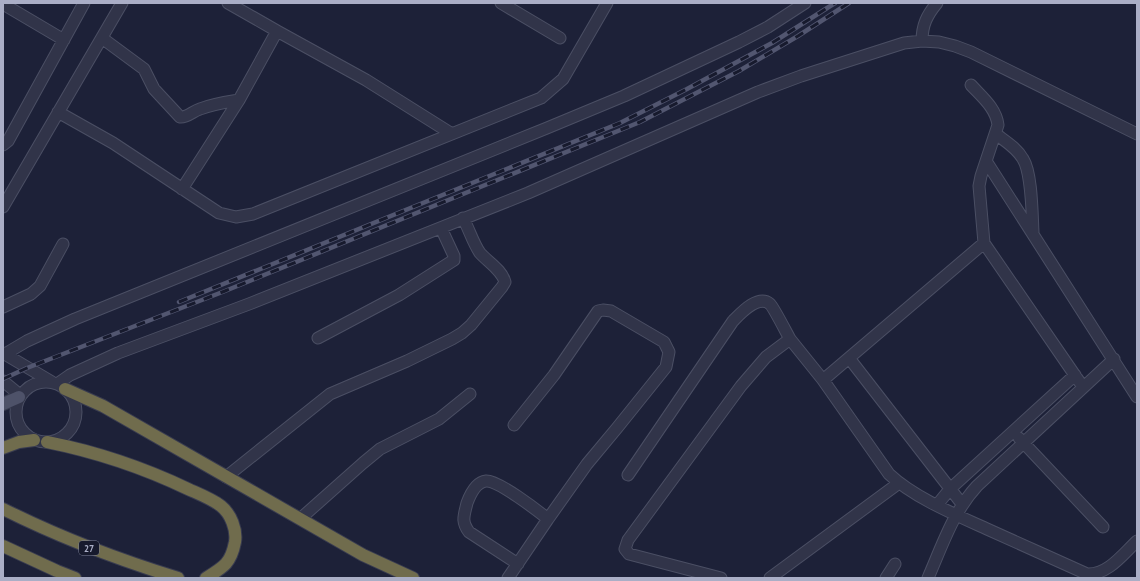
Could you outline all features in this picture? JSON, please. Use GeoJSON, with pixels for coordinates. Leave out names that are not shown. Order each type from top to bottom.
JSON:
{"type":"FeatureCollection","features":[{"type":"Feature","properties":{"kind":"highway"},"geometry":{"type":"LineString","coordinates":[[59,385],[103,406],[363,555],[413,578]]}},
{"type":"Feature","properties":{"kind":"highway"},"geometry":{"type":"LineString","coordinates":[[3,448],[19,442],[34,440]]}},
{"type":"Feature","properties":{"kind":"highway"},"geometry":{"type":"LineString","coordinates":[[47,442],[95,453],[129,463],[221,506],[232,520],[236,537],[233,554],[223,568],[206,578]]}},
{"type":"Feature","properties":{"kind":"highway","name":"27"},"geometry":{"type":"LineString","coordinates":[[3,509],[39,527],[89,548],[178,578]]}},
{"type":"Feature","properties":{"kind":"highway"},"geometry":{"type":"LineString","coordinates":[[3,546],[75,578]]}},
{"type":"Feature","properties":{"kind":"main road"},"geometry":{"type":"LineString","coordinates":[[3,404],[20,396]]}},
{"type":"Feature","properties":{"kind":"street"},"geometry":{"type":"LineString","coordinates":[[3,145],[8,140],[84,3]]}},
{"type":"Feature","properties":{"kind":"street"},"geometry":{"type":"LineString","coordinates":[[3,207],[122,3]]}},
{"type":"Feature","properties":{"kind":"street"},"geometry":{"type":"LineString","coordinates":[[228,3],[366,80],[452,134]]}},
{"type":"Feature","properties":{"kind":"street"},"geometry":{"type":"LineString","coordinates":[[501,3],[560,38]]}},
{"type":"Feature","properties":{"kind":"street"},"geometry":{"type":"LineString","coordinates":[[58,112],[113,143],[218,213],[236,217],[253,214],[541,98],[563,79],[607,3]]}},
{"type":"Feature","properties":{"kind":"street"},"geometry":{"type":"LineString","coordinates":[[4,354],[27,341],[69,322],[624,96],[768,28],[805,3]]}},
{"type":"Feature","properties":{"kind":"street"},"geometry":{"type":"LineString","coordinates":[[922,41],[923,24],[937,3]]}},
{"type":"Feature","properties":{"kind":"street"},"geometry":{"type":"LineString","coordinates":[[3,4],[64,40]]}},
{"type":"Feature","properties":{"kind":"street"},"geometry":{"type":"LineString","coordinates":[[182,189],[239,100],[277,31]]}},
{"type":"Feature","properties":{"kind":"street"},"geometry":{"type":"LineString","coordinates":[[102,38],[144,69],[154,89],[180,117],[184,117],[200,109],[239,100]]}},
{"type":"Feature","properties":{"kind":"street"},"geometry":{"type":"LineString","coordinates":[[59,385],[70,375],[118,353],[249,304],[441,228],[528,192],[758,92],[801,76],[904,43],[922,41],[939,42],[956,46],[1137,134]]}},
{"type":"Feature","properties":{"kind":"street"},"geometry":{"type":"LineString","coordinates":[[971,85],[992,108],[997,117],[998,125],[979,186],[984,243],[1084,387]]}},
{"type":"Feature","properties":{"kind":"street"},"geometry":{"type":"LineString","coordinates":[[996,134],[1018,152],[1028,170],[1034,235]]}},
{"type":"Feature","properties":{"kind":"street"},"geometry":{"type":"LineString","coordinates":[[986,161],[1137,397]]}},
{"type":"Feature","properties":{"kind":"street"},"geometry":{"type":"LineString","coordinates":[[226,477],[330,394],[407,361],[452,339],[471,324],[502,288],[505,282],[502,274],[486,260],[479,251],[463,218]]}},
{"type":"Feature","properties":{"kind":"street"},"geometry":{"type":"LineString","coordinates":[[318,338],[399,295],[454,260],[454,256],[441,228]]}},
{"type":"Feature","properties":{"kind":"street"},"geometry":{"type":"LineString","coordinates":[[823,380],[984,243]]}},
{"type":"Feature","properties":{"kind":"street"},"geometry":{"type":"LineString","coordinates":[[3,308],[36,291],[63,244]]}},
{"type":"Feature","properties":{"kind":"street"},"geometry":{"type":"LineString","coordinates":[[628,474],[733,321],[740,313],[755,302],[764,301],[770,304],[790,339],[823,380],[889,474],[899,484],[956,515],[1087,574],[1095,574],[1103,571],[1137,541]]}},
{"type":"Feature","properties":{"kind":"street"},"geometry":{"type":"LineString","coordinates":[[508,578],[587,464],[666,367],[669,352],[664,342],[611,311],[598,311],[554,375],[514,425]]}},
{"type":"Feature","properties":{"kind":"street"},"geometry":{"type":"LineString","coordinates":[[721,578],[629,554],[625,549],[628,540],[741,386],[766,357],[790,339]]}},
{"type":"Feature","properties":{"kind":"street"},"geometry":{"type":"LineString","coordinates":[[4,354],[59,385],[72,397],[75,407],[75,417],[72,426],[66,434],[57,440],[47,442],[34,440],[20,427],[16,417],[16,407],[20,396],[32,385],[39,382],[59,385]]}},
{"type":"Feature","properties":{"kind":"street"},"geometry":{"type":"LineString","coordinates":[[849,358],[962,504]]}},
{"type":"Feature","properties":{"kind":"street"},"geometry":{"type":"LineString","coordinates":[[928,578],[956,515],[962,504],[977,486],[1114,359]]}},
{"type":"Feature","properties":{"kind":"street"},"geometry":{"type":"LineString","coordinates":[[937,505],[950,489],[1075,375]]}},
{"type":"Feature","properties":{"kind":"street"},"geometry":{"type":"LineString","coordinates":[[3,381],[20,396]]}},
{"type":"Feature","properties":{"kind":"street"},"geometry":{"type":"LineString","coordinates":[[300,519],[362,463],[380,449],[439,419],[470,394]]}},
{"type":"Feature","properties":{"kind":"street"},"geometry":{"type":"LineString","coordinates":[[1013,431],[1103,527]]}},
{"type":"Feature","properties":{"kind":"street"},"geometry":{"type":"LineString","coordinates":[[518,564],[469,532],[464,525],[463,517],[469,498],[477,484],[485,481],[496,483],[548,519]]}},
{"type":"Feature","properties":{"kind":"street"},"geometry":{"type":"LineString","coordinates":[[770,578],[899,484]]}},
{"type":"Feature","properties":{"kind":"street"},"geometry":{"type":"LineString","coordinates":[[886,578],[896,564]]}},
{"type":"Feature","properties":{"kind":"railway"},"geometry":{"type":"LineString","coordinates":[[179,302],[620,123],[772,43],[835,3]]}},
{"type":"Feature","properties":{"kind":"railway"},"geometry":{"type":"LineString","coordinates":[[3,379],[27,368],[225,291],[640,122],[739,71],[798,36],[849,3]]}}]}
